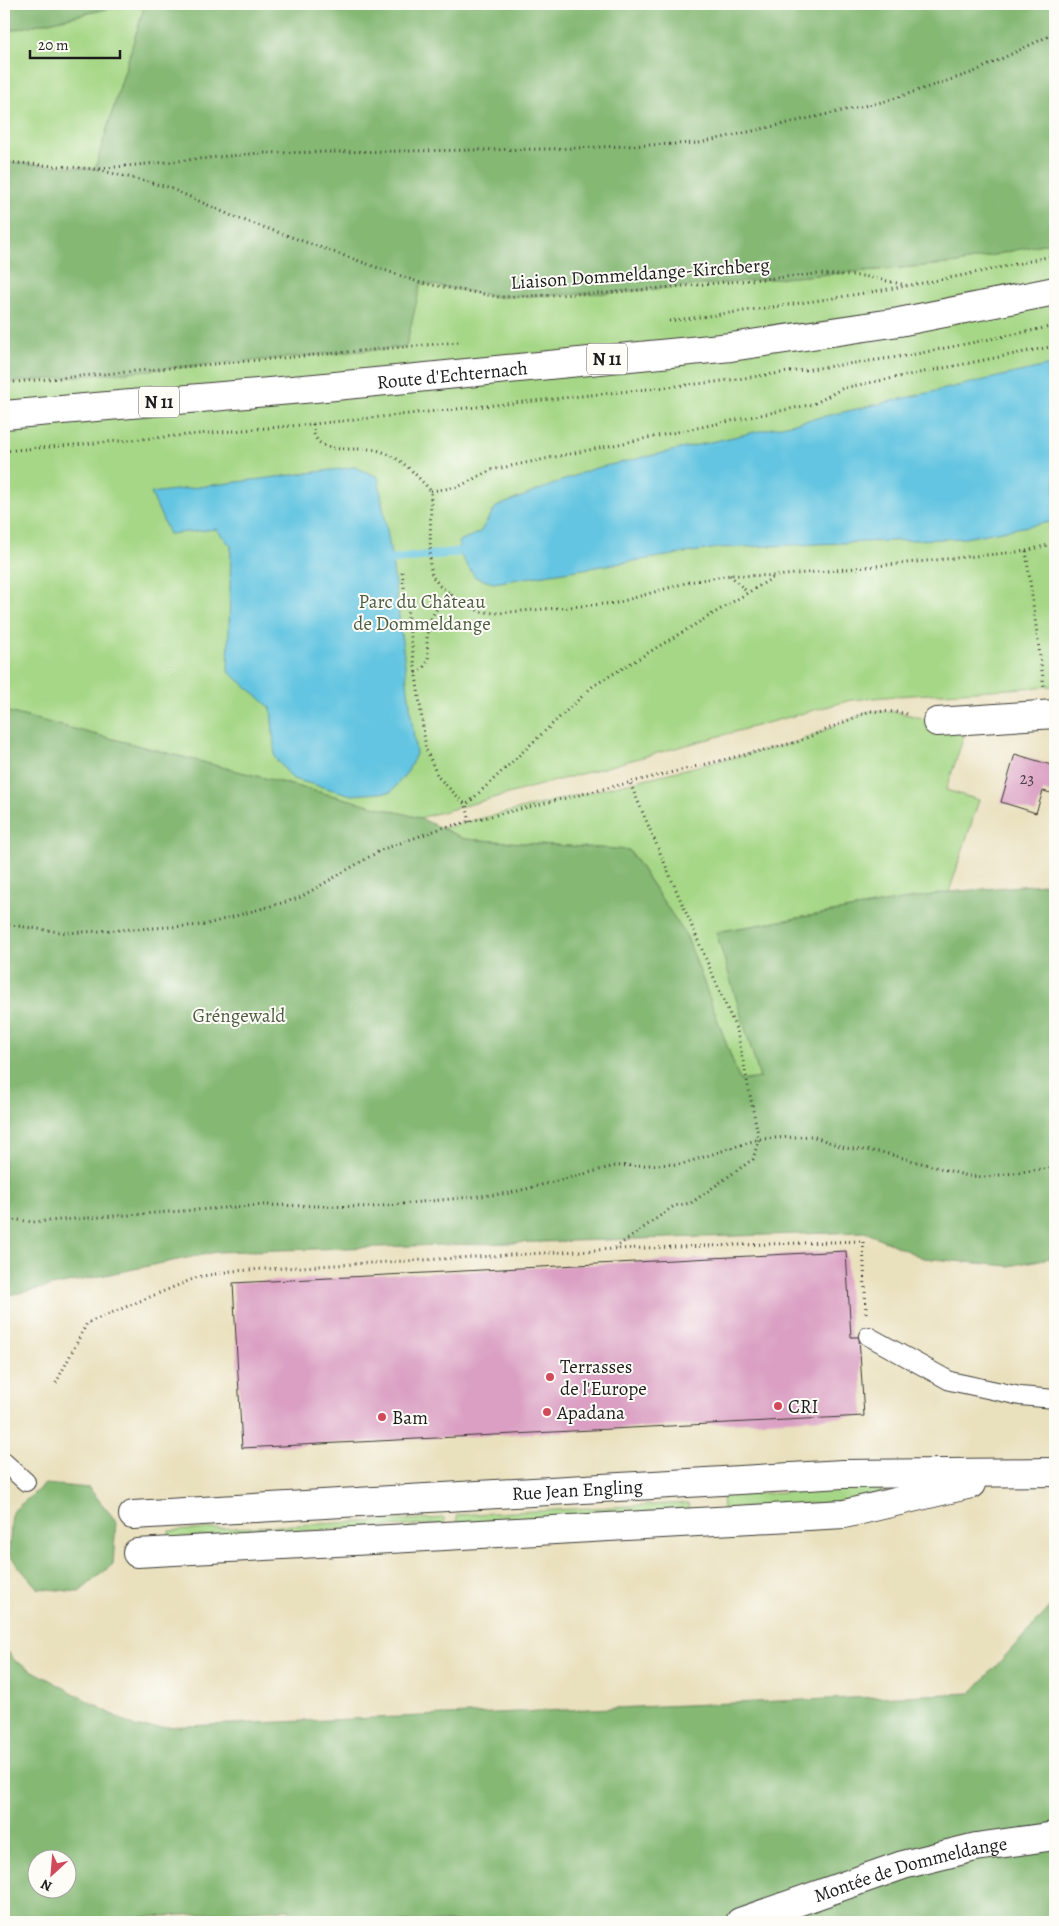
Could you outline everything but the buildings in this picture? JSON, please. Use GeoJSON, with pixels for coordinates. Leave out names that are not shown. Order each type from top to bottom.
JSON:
{"type":"FeatureCollection","features":[{"type":"Feature","properties":{"kind":"street","name":"Route d'Echternach"},"geometry":{"type":"LineString","coordinates":[[4,415],[315,388],[731,347],[899,322],[1055,291]]}},
{"type":"Feature","properties":{"kind":"street"},"geometry":{"type":"LineString","coordinates":[[937,722],[1055,714]]}},
{"type":"Feature","properties":{"kind":"street","name":"Rue Jean Engling"},"geometry":{"type":"LineString","coordinates":[[137,1554],[844,1514],[1022,1472]]}},
{"type":"Feature","properties":{"kind":"street","name":"Rue Jean Engling"},"geometry":{"type":"LineString","coordinates":[[133,1515],[843,1474],[1055,1472]]}},
{"type":"Feature","properties":{"kind":"street","name":"Montée de Dommeldange"},"geometry":{"type":"LineString","coordinates":[[740,1922],[903,1865],[976,1847],[1055,1836]]}},
{"type":"Feature","properties":{"kind":"lane"},"geometry":{"type":"LineString","coordinates":[[868,1336],[950,1381],[1020,1396],[1055,1400]]}},
{"type":"Feature","properties":{"kind":"lane"},"geometry":{"type":"LineString","coordinates":[[4,1462],[26,1482]]}},
{"type":"Feature","properties":{"kind":"path"},"geometry":{"type":"LineString","coordinates":[[95,169],[260,153],[540,149],[699,142],[886,101],[974,72],[1055,33]]}},
{"type":"Feature","properties":{"kind":"path","name":"Liaison Dommeldange-Kirchberg"},"geometry":{"type":"LineString","coordinates":[[4,162],[95,169],[168,187],[232,216],[421,283],[499,297],[606,293],[818,274],[864,276],[910,286],[1055,256]]}},
{"type":"Feature","properties":{"kind":"path"},"geometry":{"type":"LineString","coordinates":[[667,322],[821,301],[910,286]]}},
{"type":"Feature","properties":{"kind":"path"},"geometry":{"type":"LineString","coordinates":[[4,383],[464,342]]}},
{"type":"Feature","properties":{"kind":"path"},"geometry":{"type":"LineString","coordinates":[[431,491],[458,487],[491,470],[814,404],[843,388],[1055,346]]}},
{"type":"Feature","properties":{"kind":"path"},"geometry":{"type":"LineString","coordinates":[[313,424],[315,437],[322,445],[336,448],[376,450],[403,461],[431,491],[430,564],[432,576],[440,586],[466,606],[482,612],[498,613],[616,602],[689,582],[730,575],[776,576],[1026,551],[1055,543]]}},
{"type":"Feature","properties":{"kind":"path"},"geometry":{"type":"LineString","coordinates":[[1026,551],[1044,687]]}},
{"type":"Feature","properties":{"kind":"path"},"geometry":{"type":"LineString","coordinates":[[402,572],[426,749],[438,777],[466,805],[470,822]]}},
{"type":"Feature","properties":{"kind":"path"},"geometry":{"type":"LineString","coordinates":[[730,575],[747,592]]}},
{"type":"Feature","properties":{"kind":"path"},"geometry":{"type":"LineString","coordinates":[[466,805],[593,686],[776,576]]}},
{"type":"Feature","properties":{"kind":"path"},"geometry":{"type":"LineString","coordinates":[[416,673],[426,665],[429,656],[427,644],[428,630],[434,611],[451,595]]}},
{"type":"Feature","properties":{"kind":"path"},"geometry":{"type":"LineString","coordinates":[[4,924],[66,933],[204,925],[299,898],[381,850],[442,828],[797,742],[870,711],[898,712],[937,722]]}},
{"type":"Feature","properties":{"kind":"path"},"geometry":{"type":"LineString","coordinates":[[614,1249],[674,1206],[691,1203],[753,1159],[759,1139],[737,1031],[630,783]]}},
{"type":"Feature","properties":{"kind":"path"},"geometry":{"type":"LineString","coordinates":[[4,1218],[33,1222],[264,1205],[372,1207],[510,1193],[615,1166],[682,1164],[759,1139],[812,1136],[845,1148],[881,1152],[968,1176],[986,1177],[1055,1167]]}},
{"type":"Feature","properties":{"kind":"path"},"geometry":{"type":"LineString","coordinates":[[56,1384],[87,1323],[198,1277],[231,1271],[614,1249],[863,1241],[868,1336]]}},
{"type":"Feature","properties":{"kind":"green space"},"geometry":{"type":"Polygon","coordinates":[[[4,4],[129,4],[8,31],[4,30],[4,4]]]}},
{"type":"Feature","properties":{"kind":"green space"},"geometry":{"type":"Polygon","coordinates":[[[129,4],[145,4],[95,169],[4,162],[4,30],[8,31],[129,4]]]}},
{"type":"Feature","properties":{"kind":"green space"},"geometry":{"type":"Polygon","coordinates":[[[145,4],[1055,4],[1055,241],[959,263],[606,293],[499,297],[421,283],[406,347],[4,383],[4,162],[95,169],[145,4]]]}},
{"type":"Feature","properties":{"kind":"green space","name":"Parc du Château de Dommeldange"},"geometry":{"type":"Polygon","coordinates":[[[1055,241],[1055,686],[851,700],[420,818],[4,711],[4,383],[405,347],[421,283],[499,297],[606,293],[959,263],[1055,241]]]}},
{"type":"Feature","properties":{"kind":"green space","name":"Gréngewald"},"geometry":{"type":"Polygon","coordinates":[[[4,711],[420,818],[464,839],[629,850],[687,937],[740,1081],[760,1078],[716,932],[949,892],[1055,883],[1055,1257],[1009,1266],[923,1258],[865,1232],[216,1252],[4,1296],[4,711]]]}},
{"type":"Feature","properties":{"kind":"green space"},"geometry":{"type":"Polygon","coordinates":[[[870,711],[898,712],[937,722],[965,733],[946,790],[979,800],[949,892],[717,932],[760,1078],[740,1081],[687,937],[629,850],[464,839],[442,828],[797,742],[870,711]]]}},
{"type":"Feature","properties":{"kind":"green space"},"geometry":{"type":"Polygon","coordinates":[[[45,1484],[89,1488],[116,1521],[113,1564],[79,1592],[37,1588],[9,1555],[12,1512],[45,1484]]]}},
{"type":"Feature","properties":{"kind":"green space"},"geometry":{"type":"Polygon","coordinates":[[[911,1484],[845,1502],[723,1509],[722,1496],[911,1484]]]}},
{"type":"Feature","properties":{"kind":"green space"},"geometry":{"type":"Polygon","coordinates":[[[689,1503],[690,1510],[457,1523],[457,1515],[689,1503]]]}},
{"type":"Feature","properties":{"kind":"green space"},"geometry":{"type":"Polygon","coordinates":[[[444,1518],[445,1524],[169,1538],[169,1531],[444,1518]]]}},
{"type":"Feature","properties":{"kind":"green space"},"geometry":{"type":"Polygon","coordinates":[[[1055,1602],[1055,1922],[293,1922],[289,1909],[64,1922],[4,1922],[4,1647],[15,1661],[137,1728],[971,1693],[1055,1602]]]}},
{"type":"Feature","properties":{"kind":"water"},"geometry":{"type":"Polygon","coordinates":[[[1055,364],[1055,521],[965,538],[718,548],[493,583],[475,577],[458,552],[459,541],[480,532],[496,507],[592,469],[1055,364]]]}},
{"type":"Feature","properties":{"kind":"water"},"geometry":{"type":"Polygon","coordinates":[[[355,467],[378,477],[392,560],[416,754],[408,771],[391,792],[352,795],[293,779],[275,758],[271,708],[228,671],[231,546],[216,529],[169,534],[151,493],[355,467]]]}},
{"type":"Feature","properties":{"kind":"waterway"},"geometry":{"type":"LineString","coordinates":[[392,560],[458,552]]}},
{"type":"Feature","properties":{"kind":"place","name":"Terrasses de l'Europe"},"geometry":{"type":"Point","coordinates":[550,1377]}},
{"type":"Feature","properties":{"kind":"place","name":"CRI"},"geometry":{"type":"Point","coordinates":[778,1406]}},
{"type":"Feature","properties":{"kind":"place","name":"Apadana"},"geometry":{"type":"Point","coordinates":[547,1412]}},
{"type":"Feature","properties":{"kind":"place","name":"Bam"},"geometry":{"type":"Point","coordinates":[382,1417]}}]}
